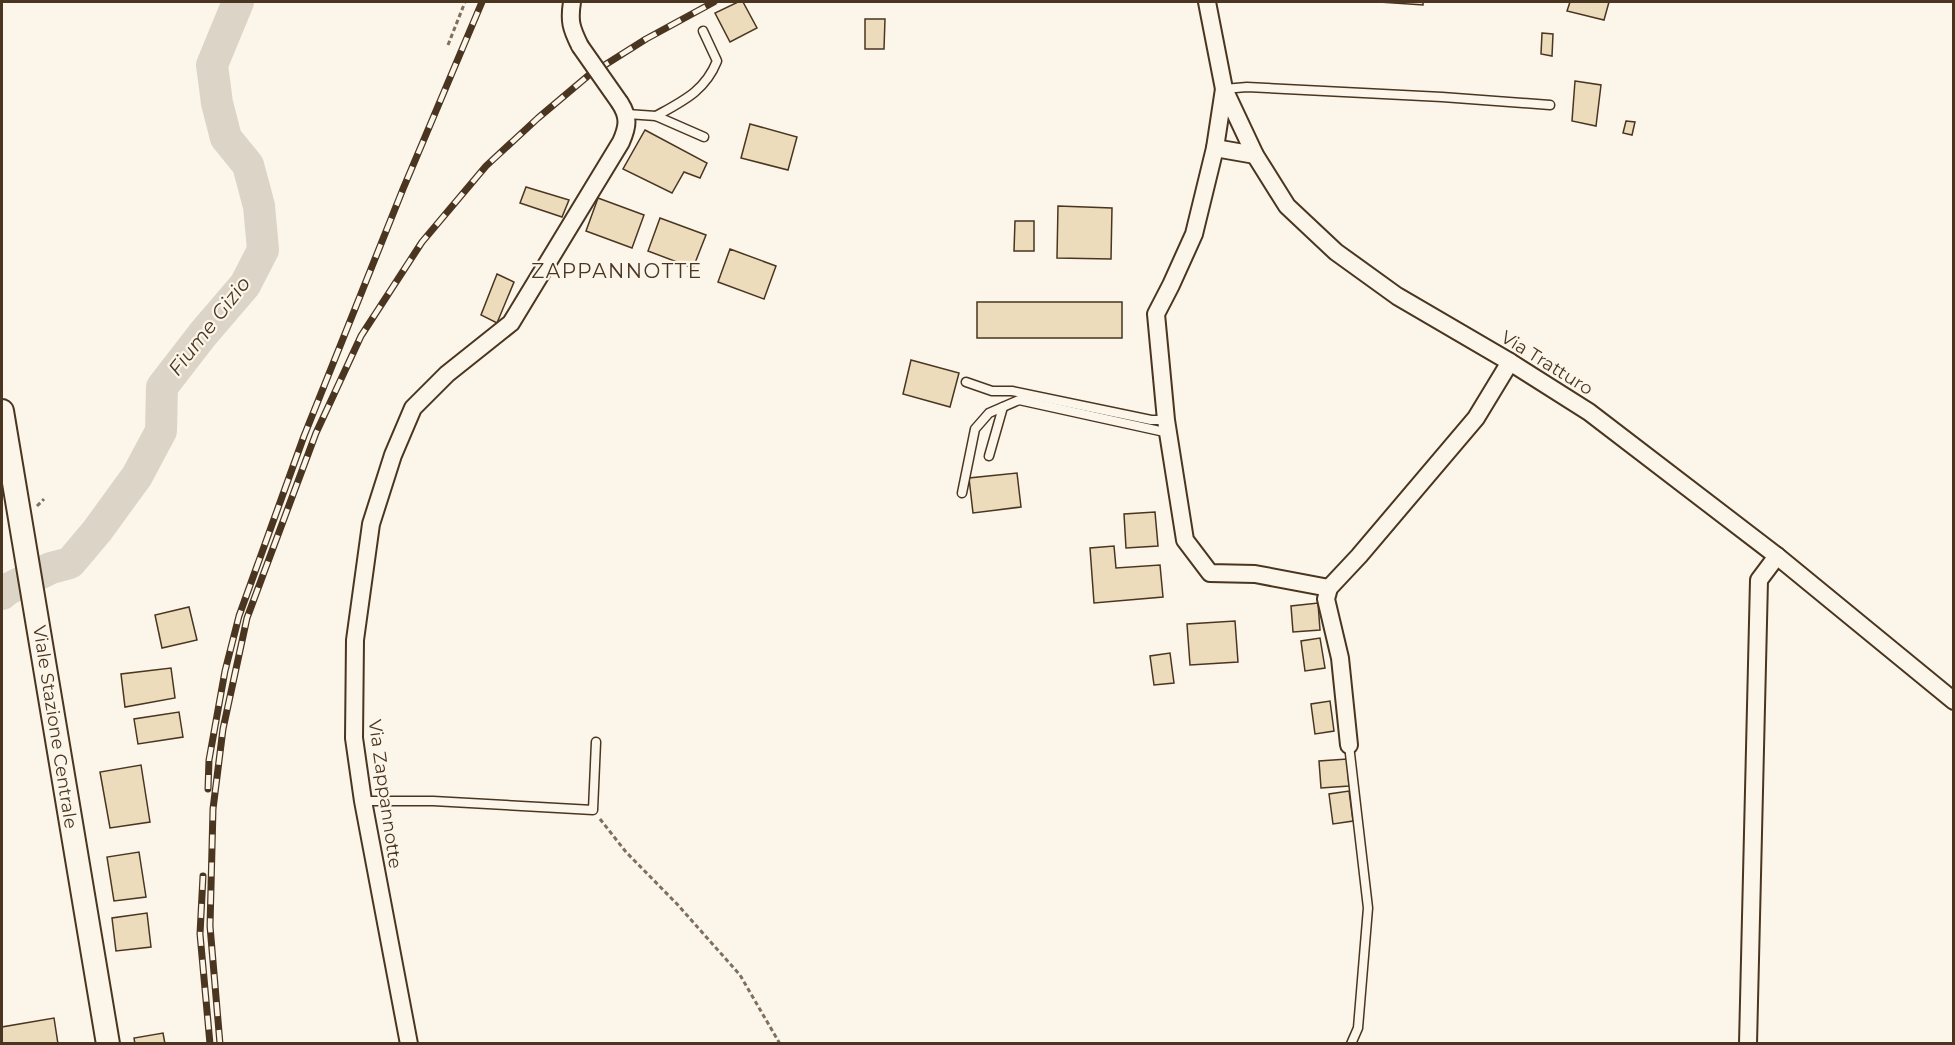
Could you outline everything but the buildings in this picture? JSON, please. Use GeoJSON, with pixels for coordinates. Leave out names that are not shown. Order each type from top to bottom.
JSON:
{"type":"FeatureCollection","features":[{"type":"Feature","properties":{"kind":"main road","name":"Viale Stazione Centrale"},"geometry":{"type":"LineString","coordinates":[[2,411],[108,1044]]}},
{"type":"Feature","properties":{"kind":"street"},"geometry":{"type":"LineString","coordinates":[[572,2],[571,28],[580,46],[624,109]]}},
{"type":"Feature","properties":{"kind":"street","name":"Via Tratturo"},"geometry":{"type":"LineString","coordinates":[[1207,2],[1224,89],[1255,155],[1287,206],[1336,252],[1397,296],[1510,362],[1589,412],[1777,556],[1953,701]]}},
{"type":"Feature","properties":{"kind":"street"},"geometry":{"type":"LineString","coordinates":[[1224,89],[1215,148],[1194,234],[1172,285],[1156,314],[1168,427],[1185,540],[1210,573],[1255,574],[1329,588]]}},
{"type":"Feature","properties":{"kind":"street","name":"Via Zappannotte"},"geometry":{"type":"LineString","coordinates":[[409,1044],[363,801],[354,738],[355,640],[371,524],[393,455],[413,408],[447,374],[511,323],[621,141],[627,129],[624,109]]}},
{"type":"Feature","properties":{"kind":"street"},"geometry":{"type":"LineString","coordinates":[[1215,148],[1255,155]]}},
{"type":"Feature","properties":{"kind":"street"},"geometry":{"type":"LineString","coordinates":[[1349,745],[1340,658],[1326,599],[1329,588],[1476,418],[1510,362]]}},
{"type":"Feature","properties":{"kind":"street"},"geometry":{"type":"LineString","coordinates":[[1748,1044],[1759,580],[1777,556]]}},
{"type":"Feature","properties":{"kind":"lane"},"geometry":{"type":"LineString","coordinates":[[656,116],[690,98],[711,76],[717,61],[703,31]]}},
{"type":"Feature","properties":{"kind":"lane"},"geometry":{"type":"LineString","coordinates":[[1224,89],[1247,87],[1419,95],[1550,105]]}},
{"type":"Feature","properties":{"kind":"lane"},"geometry":{"type":"LineString","coordinates":[[624,109],[656,116],[704,137]]}},
{"type":"Feature","properties":{"kind":"lane"},"geometry":{"type":"LineString","coordinates":[[966,382],[992,391],[1012,391],[1151,420],[1168,427]]}},
{"type":"Feature","properties":{"kind":"lane"},"geometry":{"type":"LineString","coordinates":[[962,493],[975,429],[989,413],[1019,400],[1168,427]]}},
{"type":"Feature","properties":{"kind":"lane"},"geometry":{"type":"LineString","coordinates":[[989,456],[1003,407]]}},
{"type":"Feature","properties":{"kind":"lane"},"geometry":{"type":"LineString","coordinates":[[363,801],[433,801],[593,810],[596,742]]}},
{"type":"Feature","properties":{"kind":"lane"},"geometry":{"type":"LineString","coordinates":[[1349,745],[1368,908],[1358,1028],[1351,1044]]}},
{"type":"Feature","properties":{"kind":"path"},"geometry":{"type":"LineString","coordinates":[[448,45],[465,2]]}},
{"type":"Feature","properties":{"kind":"path"},"geometry":{"type":"LineString","coordinates":[[593,810],[626,852],[677,904],[740,975],[780,1044]]}},
{"type":"Feature","properties":{"kind":"waterway","name":"Fiume Gizio"},"geometry":{"type":"LineString","coordinates":[[2,594],[51,568],[70,563],[97,531],[137,476],[161,431],[162,387],[245,285],[263,250],[259,206],[248,165],[226,138],[217,103],[212,65],[238,2]]}},
{"type":"Feature","properties":{"kind":"railway"},"geometry":{"type":"LineString","coordinates":[[208,789],[209,760],[225,671],[239,616],[304,436],[403,189],[482,2]]}},
{"type":"Feature","properties":{"kind":"railway"},"geometry":{"type":"LineString","coordinates":[[220,1044],[210,926],[213,809],[223,729],[247,618],[316,433],[361,336],[422,242],[486,166],[589,75],[646,39],[714,2]]}},
{"type":"Feature","properties":{"kind":"railway"},"geometry":{"type":"LineString","coordinates":[[203,876],[200,934],[210,1044]]}},
{"type":"Feature","properties":{"kind":"district","name":"ZAPPANNOTTE"},"geometry":{"type":"Point","coordinates":[617,271]}}]}
